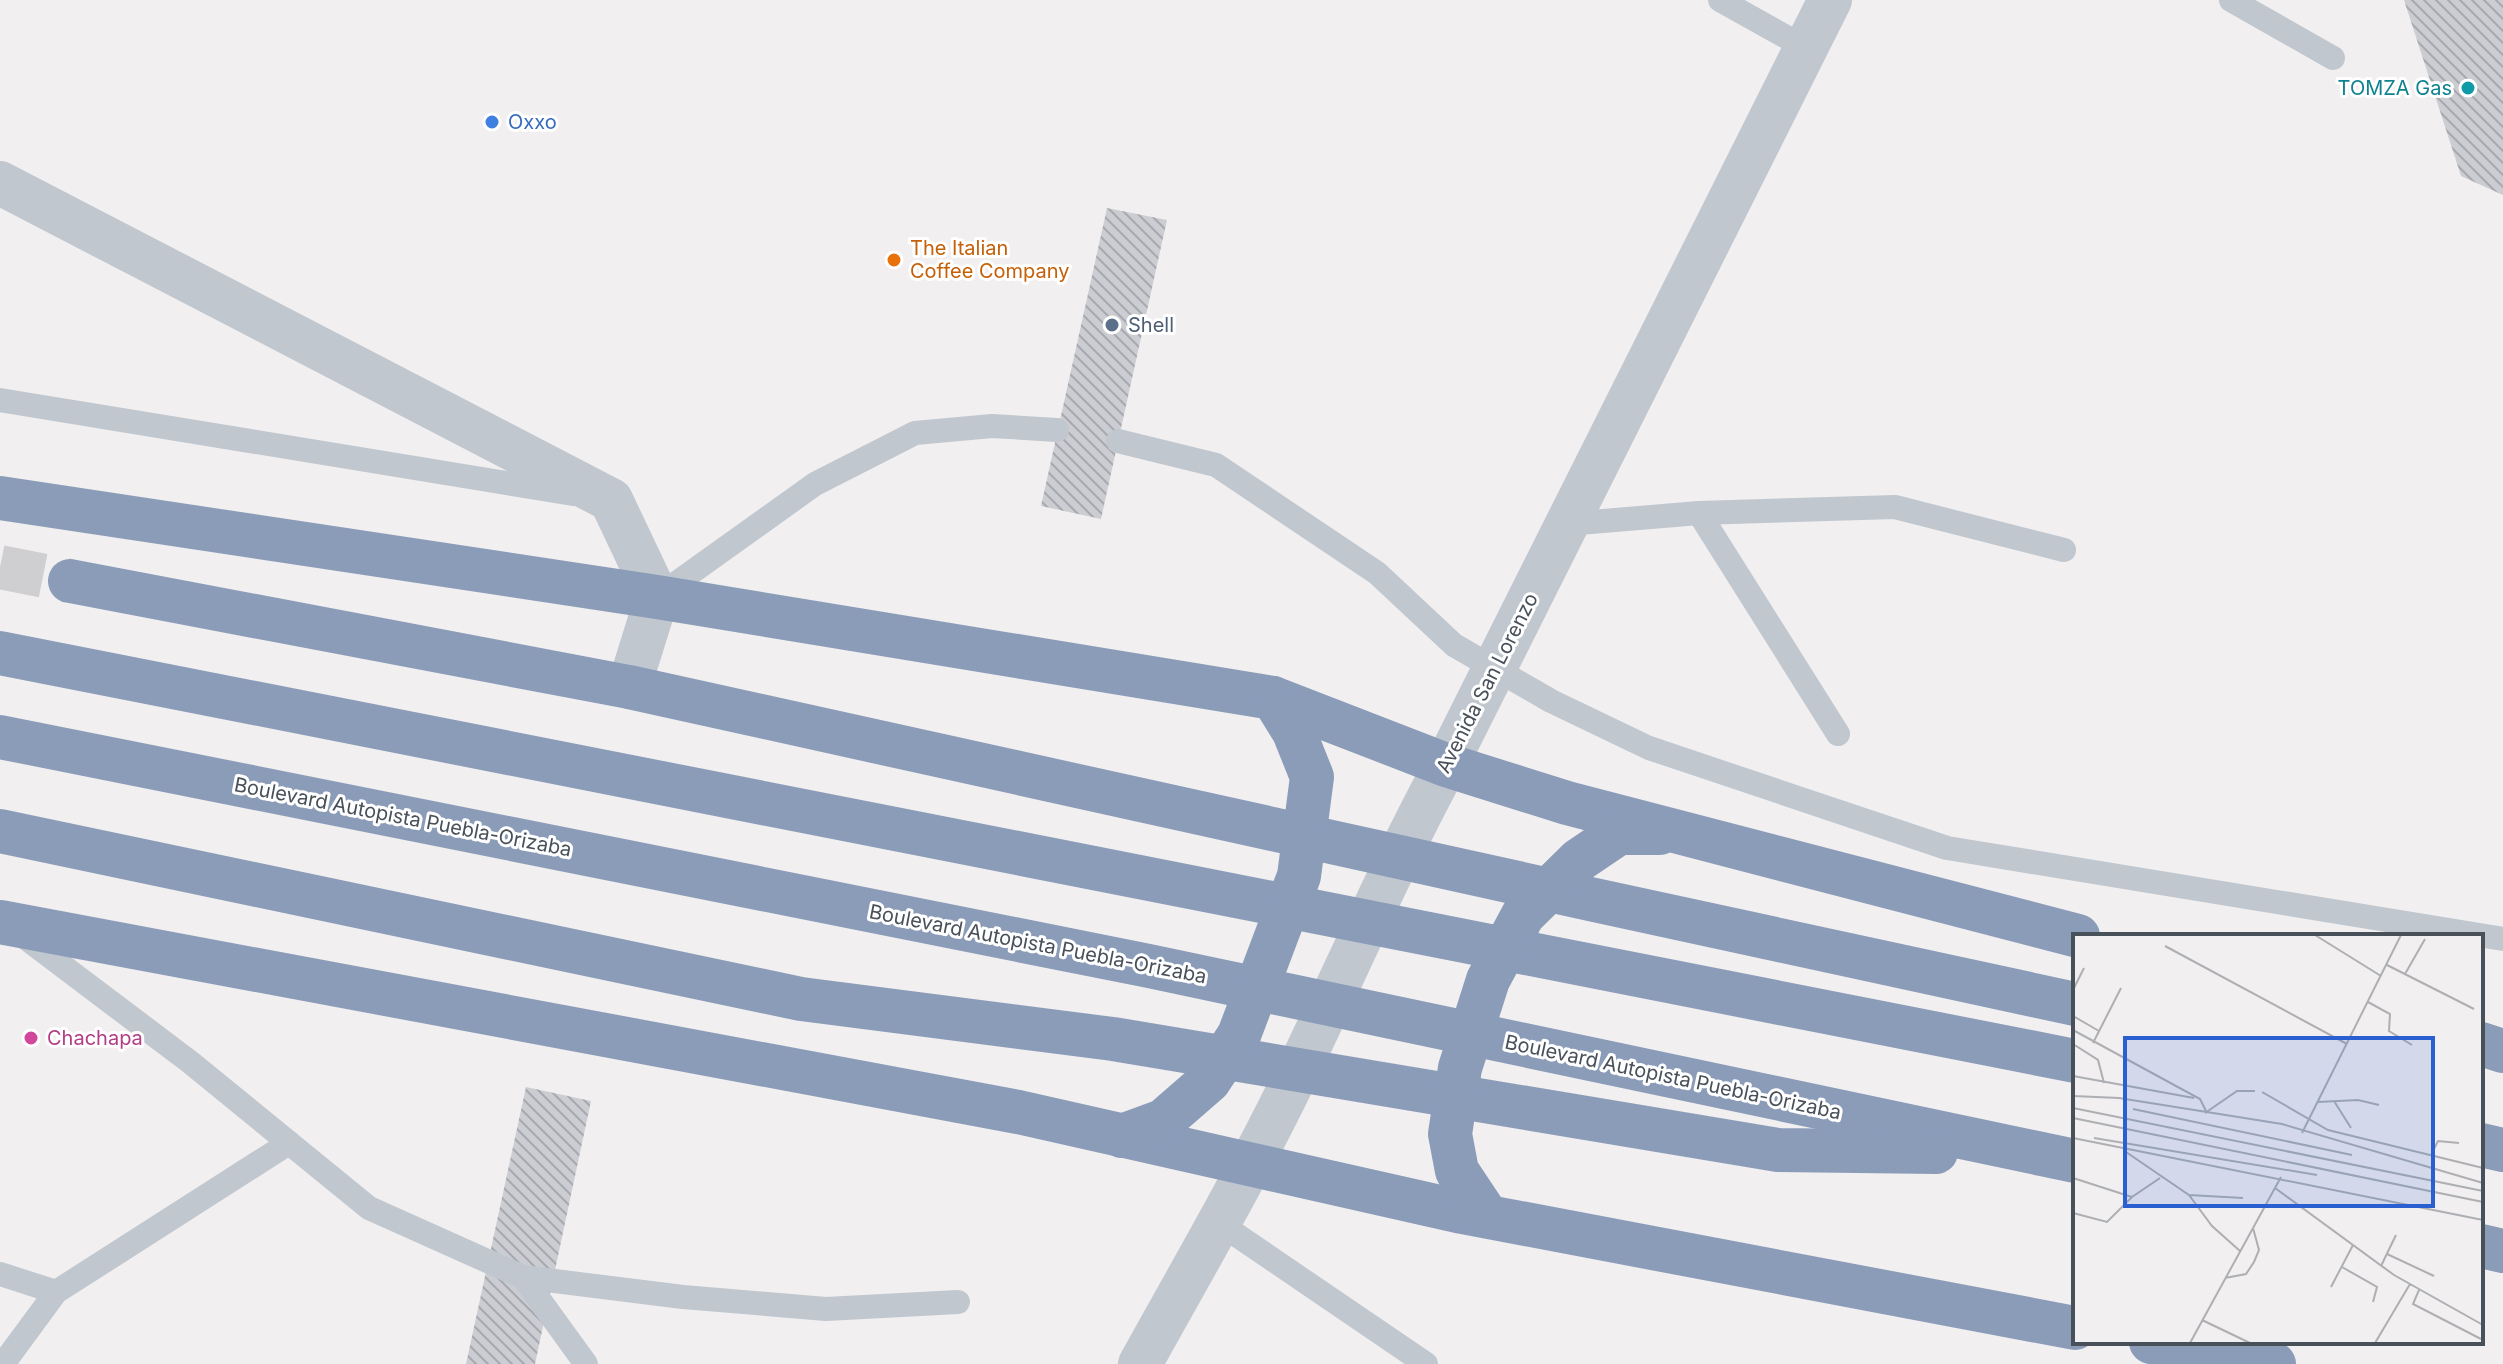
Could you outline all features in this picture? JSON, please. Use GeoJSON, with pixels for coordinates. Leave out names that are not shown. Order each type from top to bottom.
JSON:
{"type":"FeatureCollection","features":[{"type":"Feature","properties":{"kind":"highway"},"geometry":{"type":"LineString","coordinates":[[0,498],[657,597],[1273,698],[1446,765],[1567,803],[2073,935]]}},
{"type":"Feature","properties":{"kind":"highway"},"geometry":{"type":"LineString","coordinates":[[70,581],[629,687],[2073,1004]]}},
{"type":"Feature","properties":{"kind":"highway"},"geometry":{"type":"LineString","coordinates":[[0,653],[2073,1061]]}},
{"type":"Feature","properties":{"kind":"highway"},"geometry":{"type":"LineString","coordinates":[[1122,1136],[1163,1121],[1209,1081],[1239,1035],[1299,876],[1312,777],[1294,732],[1273,698]]}},
{"type":"Feature","properties":{"kind":"highway","name":"Boulevard Autopista Puebla-Orizaba"},"geometry":{"type":"LineString","coordinates":[[0,737],[1149,966],[2057,1157]]}},
{"type":"Feature","properties":{"kind":"highway"},"geometry":{"type":"LineString","coordinates":[[0,831],[801,999],[1113,1039],[1778,1150],[2057,1157]]}},
{"type":"Feature","properties":{"kind":"highway"},"geometry":{"type":"LineString","coordinates":[[1487,1216],[1457,1171],[1450,1134],[1460,1068],[1488,980],[1523,915],[1579,860],[1619,833],[1687,833]]}},
{"type":"Feature","properties":{"kind":"highway"},"geometry":{"type":"LineString","coordinates":[[4,924],[1018,1112],[1487,1216],[2073,1328]]}},
{"type":"Feature","properties":{"kind":"highway"},"geometry":{"type":"LineString","coordinates":[[2483,1045],[2503,1051]]}},
{"type":"Feature","properties":{"kind":"highway"},"geometry":{"type":"LineString","coordinates":[[2483,1145],[2503,1150]]}},
{"type":"Feature","properties":{"kind":"highway"},"geometry":{"type":"LineString","coordinates":[[2483,1246],[2503,1251]]}},
{"type":"Feature","properties":{"kind":"highway"},"geometry":{"type":"LineString","coordinates":[[2162,1344],[2274,1364]]}},
{"type":"Feature","properties":{"kind":"street","name":"Avenida San Lorenzo"},"geometry":{"type":"LineString","coordinates":[[1140,1364],[1219,1223],[1289,1088],[1420,814],[1830,0]]}},
{"type":"Feature","properties":{"kind":"street"},"geometry":{"type":"LineString","coordinates":[[0,183],[611,500],[657,597],[629,687]]}},
{"type":"Feature","properties":{"kind":"lane"},"geometry":{"type":"LineString","coordinates":[[1720,0],[1806,48]]}},
{"type":"Feature","properties":{"kind":"lane"},"geometry":{"type":"LineString","coordinates":[[2231,0],[2333,58]]}},
{"type":"Feature","properties":{"kind":"lane"},"geometry":{"type":"LineString","coordinates":[[0,400],[611,500]]}},
{"type":"Feature","properties":{"kind":"lane"},"geometry":{"type":"LineString","coordinates":[[657,597],[815,484],[915,433],[992,426],[1057,430]]}},
{"type":"Feature","properties":{"kind":"lane"},"geometry":{"type":"LineString","coordinates":[[1118,441],[1216,465],[1377,573],[1454,645],[1551,701],[1649,748],[1947,848],[2501,934]]}},
{"type":"Feature","properties":{"kind":"lane"},"geometry":{"type":"LineString","coordinates":[[1567,524],[1699,513],[1895,507],[2064,550]]}},
{"type":"Feature","properties":{"kind":"lane"},"geometry":{"type":"LineString","coordinates":[[1699,513],[1838,734]]}},
{"type":"Feature","properties":{"kind":"lane"},"geometry":{"type":"LineString","coordinates":[[4,924],[190,1062],[369,1208],[523,1277],[683,1297],[826,1309],[958,1302]]}},
{"type":"Feature","properties":{"kind":"lane"},"geometry":{"type":"LineString","coordinates":[[3,1364],[56,1292],[289,1143]]}},
{"type":"Feature","properties":{"kind":"lane"},"geometry":{"type":"LineString","coordinates":[[1219,1223],[1426,1364]]}},
{"type":"Feature","properties":{"kind":"lane"},"geometry":{"type":"LineString","coordinates":[[0,1274],[56,1292]]}},
{"type":"Feature","properties":{"kind":"lane"},"geometry":{"type":"LineString","coordinates":[[523,1277],[586,1364]]}},
{"type":"Feature","properties":{"kind":"building","name":"TOMZA Gas"},"geometry":{"type":"Polygon","coordinates":[[[2404,0],[2503,0],[2503,195],[2461,176],[2404,0]]]}},
{"type":"Feature","properties":{"kind":"building","name":"Shell"},"geometry":{"type":"Polygon","coordinates":[[[1107,208],[1167,220],[1101,519],[1041,506],[1107,208]]]}},
{"type":"Feature","properties":{"kind":"building"},"geometry":{"type":"Polygon","coordinates":[[[526,1087],[591,1101],[535,1364],[466,1364],[526,1087]]]}},
{"type":"Feature","properties":{"kind":"tunnel"},"geometry":{"type":"LineString","coordinates":[[0,567],[70,581]]}},
{"type":"Feature","properties":{"kind":"place","name":"TOMZA Gas"},"geometry":{"type":"Point","coordinates":[2468,88]}},
{"type":"Feature","properties":{"kind":"place","name":"Oxxo"},"geometry":{"type":"Point","coordinates":[492,122]}},
{"type":"Feature","properties":{"kind":"place","name":"The Italian Coffee Company"},"geometry":{"type":"Point","coordinates":[894,260]}},
{"type":"Feature","properties":{"kind":"place","name":"Shell"},"geometry":{"type":"Point","coordinates":[1112,325]}},
{"type":"Feature","properties":{"kind":"place","name":"Chachapa"},"geometry":{"type":"Point","coordinates":[31,1038]}}]}
